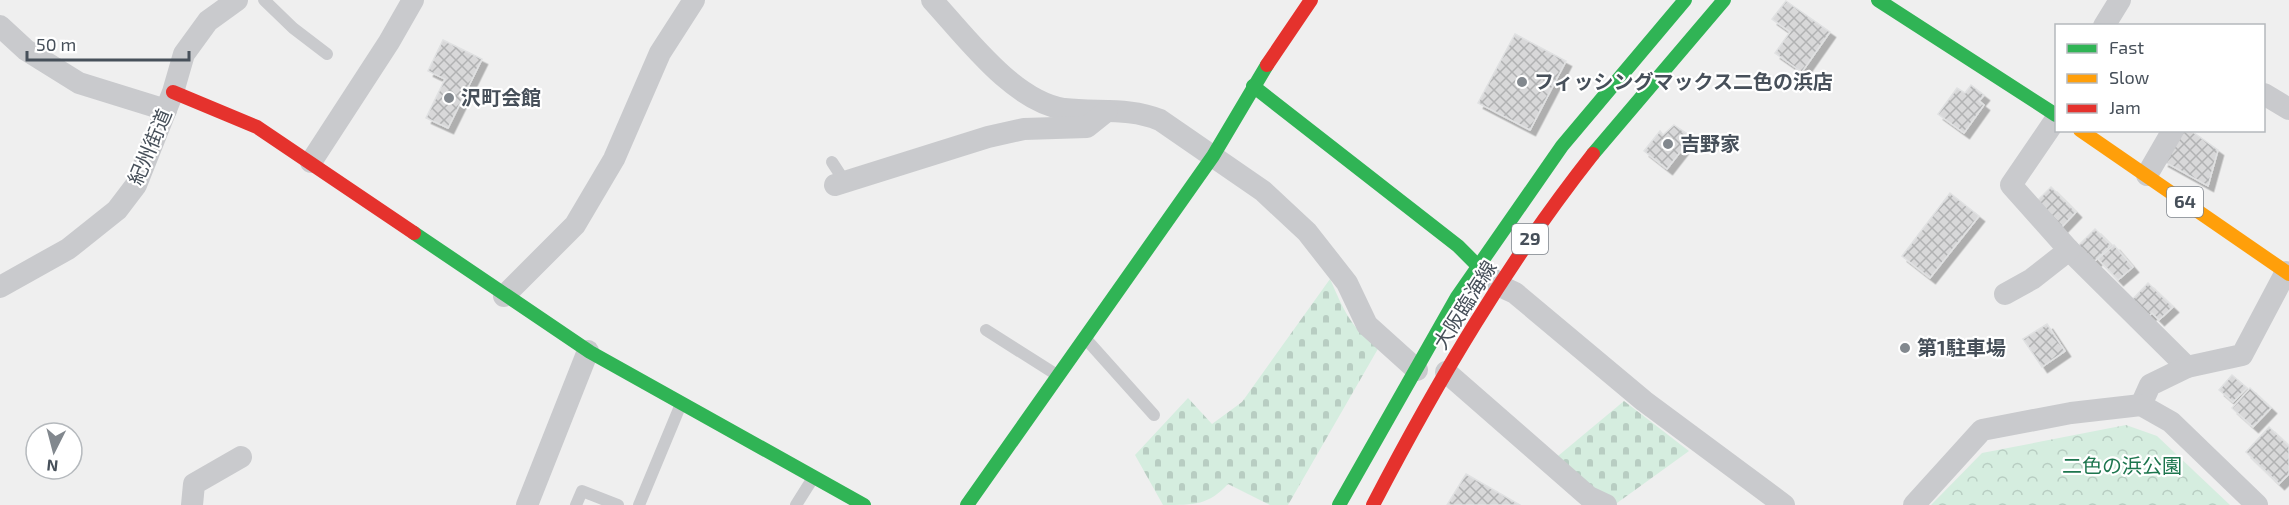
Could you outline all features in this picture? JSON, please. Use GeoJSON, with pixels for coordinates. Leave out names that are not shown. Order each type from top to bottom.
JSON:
{"type":"FeatureCollection","features":[{"type":"Feature","properties":{"kind":"street","name":"紀州街道"},"geometry":{"type":"LineString","coordinates":[[0,287],[68,249],[117,210],[136,185],[169,101],[184,54],[208,21],[237,0]]}},
{"type":"Feature","properties":{"kind":"street"},"geometry":{"type":"LineString","coordinates":[[311,162],[389,42],[413,0]]}},
{"type":"Feature","properties":{"kind":"street"},"geometry":{"type":"LineString","coordinates":[[504,296],[575,225],[614,159],[660,53],[694,0]]}},
{"type":"Feature","properties":{"kind":"street"},"geometry":{"type":"LineString","coordinates":[[932,0],[978,50],[1024,94],[1043,105],[1066,109],[1143,113],[1160,120],[1263,191],[1307,232],[1347,283],[1367,325],[1417,370]]}},
{"type":"Feature","properties":{"kind":"street"},"geometry":{"type":"LineString","coordinates":[[967,505],[1213,156],[1253,86],[1311,0]]}},
{"type":"Feature","properties":{"kind":"street","name":"大阪臨海線"},"geometry":{"type":"LineString","coordinates":[[1339,505],[1457,297],[1478,266],[1562,146],[1685,0]]}},
{"type":"Feature","properties":{"kind":"street","name":"大阪臨海線"},"geometry":{"type":"LineString","coordinates":[[1372,505],[1446,372],[1522,250],[1585,164],[1724,0]]}},
{"type":"Feature","properties":{"kind":"street"},"geometry":{"type":"LineString","coordinates":[[1878,0],[2055,112],[2011,185],[2069,250],[2187,367]]}},
{"type":"Feature","properties":{"kind":"street"},"geometry":{"type":"LineString","coordinates":[[2105,24],[2120,0]]}},
{"type":"Feature","properties":{"kind":"street"},"geometry":{"type":"LineString","coordinates":[[0,26],[26,50],[80,83],[169,101],[257,127],[588,351],[864,505]]}},
{"type":"Feature","properties":{"kind":"street"},"geometry":{"type":"LineString","coordinates":[[1253,86],[1458,246],[1500,286],[1515,293],[1644,401],[1784,505]]}},
{"type":"Feature","properties":{"kind":"street"},"geometry":{"type":"LineString","coordinates":[[2265,95],[2289,109]]}},
{"type":"Feature","properties":{"kind":"street"},"geometry":{"type":"LineString","coordinates":[[840,184],[987,137],[1024,129],[1087,127],[1107,111]]}},
{"type":"Feature","properties":{"kind":"street","name":"64"},"geometry":{"type":"LineString","coordinates":[[2083,132],[2286,266]]}},
{"type":"Feature","properties":{"kind":"street"},"geometry":{"type":"LineString","coordinates":[[2147,175],[2172,132]]}},
{"type":"Feature","properties":{"kind":"street"},"geometry":{"type":"LineString","coordinates":[[2005,294],[2032,279],[2069,250]]}},
{"type":"Feature","properties":{"kind":"street"},"geometry":{"type":"LineString","coordinates":[[2141,405],[2150,384],[2187,367],[2242,355],[2286,266]]}},
{"type":"Feature","properties":{"kind":"street"},"geometry":{"type":"LineString","coordinates":[[526,505],[588,351]]}},
{"type":"Feature","properties":{"kind":"street"},"geometry":{"type":"LineString","coordinates":[[1446,372],[1588,497],[1606,505]]}},
{"type":"Feature","properties":{"kind":"street"},"geometry":{"type":"LineString","coordinates":[[1914,505],[1982,430],[2071,413],[2141,405],[2171,422],[2257,505]]}},
{"type":"Feature","properties":{"kind":"street"},"geometry":{"type":"LineString","coordinates":[[192,505],[194,484],[241,457]]}},
{"type":"Feature","properties":{"kind":"lane"},"geometry":{"type":"LineString","coordinates":[[264,0],[327,54]]}},
{"type":"Feature","properties":{"kind":"lane"},"geometry":{"type":"LineString","coordinates":[[832,162],[840,184]]}},
{"type":"Feature","properties":{"kind":"lane"},"geometry":{"type":"LineString","coordinates":[[986,330],[1058,376]]}},
{"type":"Feature","properties":{"kind":"lane"},"geometry":{"type":"LineString","coordinates":[[1085,338],[1154,415]]}},
{"type":"Feature","properties":{"kind":"lane"},"geometry":{"type":"LineString","coordinates":[[639,505],[681,403]]}},
{"type":"Feature","properties":{"kind":"lane"},"geometry":{"type":"LineString","coordinates":[[796,505],[814,477]]}},
{"type":"Feature","properties":{"kind":"lane"},"geometry":{"type":"LineString","coordinates":[[576,505],[582,490],[618,505]]}},
{"type":"Feature","properties":{"kind":"green space"},"geometry":{"type":"Polygon","coordinates":[[[1330,279],[1355,326],[1379,347],[1288,505],[1270,505],[1228,484],[1207,500],[1184,505],[1163,505],[1135,455],[1188,398],[1212,424],[1242,402],[1330,279]]]}},
{"type":"Feature","properties":{"kind":"green space"},"geometry":{"type":"Polygon","coordinates":[[[1624,401],[1689,451],[1617,503],[1595,490],[1558,456],[1624,401]]]}},
{"type":"Feature","properties":{"kind":"green space","name":"二色の浜公園"},"geometry":{"type":"Polygon","coordinates":[[[2126,425],[2157,436],[2230,505],[1931,505],[1982,453],[2126,425]]]}},
{"type":"Feature","properties":{"kind":"building"},"geometry":{"type":"Polygon","coordinates":[[[1786,1],[1830,32],[1802,72],[1775,53],[1790,32],[1772,19],[1786,1]]]}},
{"type":"Feature","properties":{"kind":"building","name":"フィッシングマックス二色の浜店"},"geometry":{"type":"Polygon","coordinates":[[[1515,34],[1566,61],[1530,130],[1478,103],[1515,34]]]}},
{"type":"Feature","properties":{"kind":"building","name":"沢町会館"},"geometry":{"type":"Polygon","coordinates":[[[443,40],[482,59],[448,128],[426,118],[445,79],[428,71],[443,40]]]}},
{"type":"Feature","properties":{"kind":"building"},"geometry":{"type":"Polygon","coordinates":[[[1971,85],[1984,95],[1979,101],[1984,105],[1964,133],[1938,114],[1957,88],[1965,93],[1971,85]]]}},
{"type":"Feature","properties":{"kind":"building","name":"吉野家"},"geometry":{"type":"Polygon","coordinates":[[[1674,125],[1692,137],[1667,169],[1644,151],[1660,131],[1663,135],[1674,125]]]}},
{"type":"Feature","properties":{"kind":"building"},"geometry":{"type":"Polygon","coordinates":[[[2182,132],[2193,132],[2218,150],[2208,186],[2163,161],[2182,132]]]}},
{"type":"Feature","properties":{"kind":"building"},"geometry":{"type":"Polygon","coordinates":[[[2051,187],[2076,212],[2059,230],[2034,204],[2051,187]]]}},
{"type":"Feature","properties":{"kind":"building"},"geometry":{"type":"Polygon","coordinates":[[[1950,193],[1979,216],[1930,278],[1902,256],[1950,193]]]}},
{"type":"Feature","properties":{"kind":"building"},"geometry":{"type":"Polygon","coordinates":[[[2095,229],[2111,245],[2093,263],[2077,247],[2095,229]]]}},
{"type":"Feature","properties":{"kind":"building"},"geometry":{"type":"Polygon","coordinates":[[[2114,245],[2133,267],[2118,280],[2098,259],[2114,245]]]}},
{"type":"Feature","properties":{"kind":"building"},"geometry":{"type":"Polygon","coordinates":[[[2148,283],[2173,307],[2159,320],[2152,313],[2145,320],[2128,304],[2148,283]]]}},
{"type":"Feature","properties":{"kind":"building"},"geometry":{"type":"Polygon","coordinates":[[[2047,324],[2065,351],[2042,367],[2023,339],[2047,324]]]}},
{"type":"Feature","properties":{"kind":"building"},"geometry":{"type":"Polygon","coordinates":[[[2232,375],[2247,388],[2233,402],[2219,390],[2232,375]]]}},
{"type":"Feature","properties":{"kind":"building"},"geometry":{"type":"Polygon","coordinates":[[[2250,388],[2271,408],[2253,427],[2232,408],[2250,388]]]}},
{"type":"Feature","properties":{"kind":"building"},"geometry":{"type":"Polygon","coordinates":[[[2269,427],[2289,446],[2289,474],[2279,484],[2246,452],[2269,427]]]}},
{"type":"Feature","properties":{"kind":"building"},"geometry":{"type":"Polygon","coordinates":[[[1466,474],[1520,505],[1447,505],[1466,474]]]}},
{"type":"Feature","properties":{"kind":"traffic: fast"},"geometry":{"type":"LineString","coordinates":[[1339,505],[1457,297],[1562,146],[1685,0]]}},
{"type":"Feature","properties":{"kind":"traffic: fast"},"geometry":{"type":"LineString","coordinates":[[1593,154],[1724,0]]}},
{"type":"Feature","properties":{"kind":"traffic: fast"},"geometry":{"type":"LineString","coordinates":[[1878,0],[2055,114]]}},
{"type":"Feature","properties":{"kind":"traffic: fast"},"geometry":{"type":"LineString","coordinates":[[967,505],[1213,156],[1267,65]]}},
{"type":"Feature","properties":{"kind":"traffic: fast"},"geometry":{"type":"LineString","coordinates":[[1253,86],[1458,246],[1478,266]]}},
{"type":"Feature","properties":{"kind":"traffic: fast"},"geometry":{"type":"LineString","coordinates":[[414,233],[590,352],[864,505]]}},
{"type":"Feature","properties":{"kind":"traffic: slow"},"geometry":{"type":"LineString","coordinates":[[2083,132],[2289,274]]}},
{"type":"Feature","properties":{"kind":"traffic: jam"},"geometry":{"type":"LineString","coordinates":[[1267,65],[1311,0]]}},
{"type":"Feature","properties":{"kind":"traffic: jam"},"geometry":{"type":"LineString","coordinates":[[173,92],[257,127],[414,233]]}},
{"type":"Feature","properties":{"kind":"traffic: jam"},"geometry":{"type":"LineString","coordinates":[[1373,505],[1422,414],[1475,324],[1531,238],[1593,154]]}},
{"type":"Feature","properties":{"kind":"place","name":"フィッシングマックス二色の浜店"},"geometry":{"type":"Point","coordinates":[1522,82]}},
{"type":"Feature","properties":{"kind":"place","name":"沢町会館"},"geometry":{"type":"Point","coordinates":[449,98]}},
{"type":"Feature","properties":{"kind":"place","name":"吉野家"},"geometry":{"type":"Point","coordinates":[1668,144]}},
{"type":"Feature","properties":{"kind":"place","name":"第1駐車場"},"geometry":{"type":"Point","coordinates":[1905,348]}}]}
